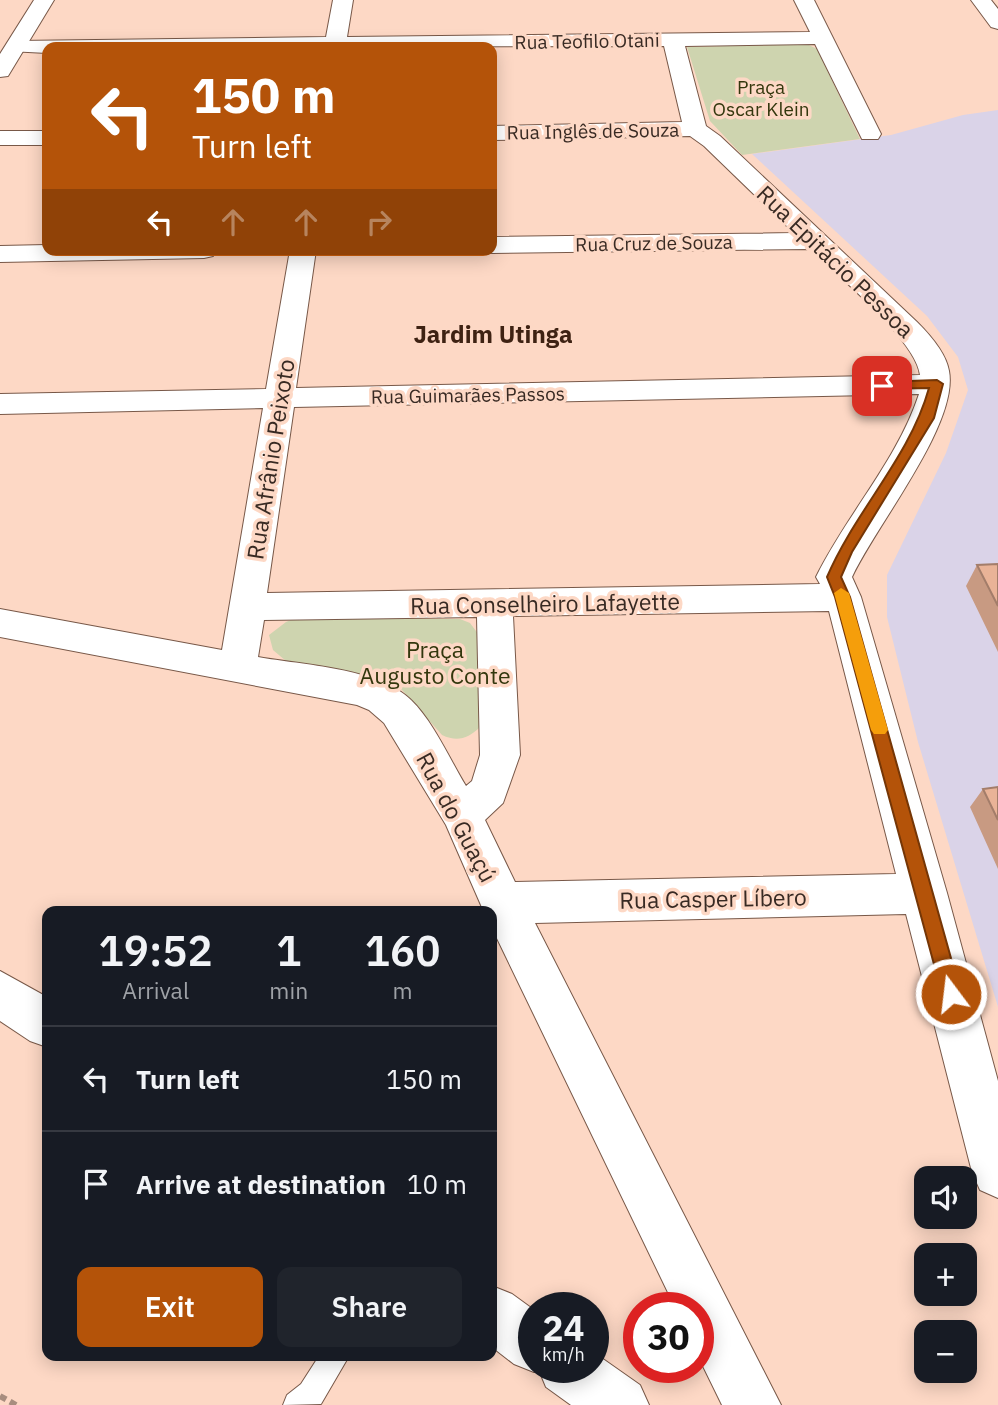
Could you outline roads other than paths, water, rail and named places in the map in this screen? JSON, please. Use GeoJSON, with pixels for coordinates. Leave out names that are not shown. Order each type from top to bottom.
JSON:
{"type":"FeatureCollection","features":[{"type":"Feature","properties":{"kind":"street"},"geometry":{"type":"LineString","coordinates":[[0,72],[44,0]]}},
{"type":"Feature","properties":{"kind":"street"},"geometry":{"type":"LineString","coordinates":[[336,42],[343,0]]}},
{"type":"Feature","properties":{"kind":"street"},"geometry":{"type":"LineString","coordinates":[[804,0],[870,134]]}},
{"type":"Feature","properties":{"kind":"street"},"geometry":{"type":"LineString","coordinates":[[981,0],[998,23]]}},
{"type":"Feature","properties":{"kind":"street","name":"Rua Teofilo Otani"},"geometry":{"type":"LineString","coordinates":[[497,43],[823,38]]}},
{"type":"Feature","properties":{"kind":"street"},"geometry":{"type":"LineString","coordinates":[[673,40],[695,129]]}},
{"type":"Feature","properties":{"kind":"street","name":"Rua Teofilo Otani"},"geometry":{"type":"LineString","coordinates":[[16,47],[42,47]]}},
{"type":"Feature","properties":{"kind":"street","name":"Rua Inglês de Souza"},"geometry":{"type":"LineString","coordinates":[[497,133],[695,129]]}},
{"type":"Feature","properties":{"kind":"street","name":"Rua Epitácio Pessoa"},"geometry":{"type":"LineString","coordinates":[[695,129],[712,141],[917,339],[935,370],[937,384]]}},
{"type":"Feature","properties":{"kind":"street"},"geometry":{"type":"LineString","coordinates":[[0,138],[42,138]]}},
{"type":"Feature","properties":{"kind":"street","name":"Rua Cruz de Souza"},"geometry":{"type":"LineString","coordinates":[[497,246],[816,241]]}},
{"type":"Feature","properties":{"kind":"street"},"geometry":{"type":"LineString","coordinates":[[0,254],[42,253]]}},
{"type":"Feature","properties":{"kind":"street","name":"Rua Afrânio Peixoto"},"geometry":{"type":"LineString","coordinates":[[238,668],[302,256]]}},
{"type":"Feature","properties":{"kind":"street"},"geometry":{"type":"LineString","coordinates":[[937,384],[928,418],[839,562],[834,577],[843,597],[925,892],[998,1172]]}},
{"type":"Feature","properties":{"kind":"street","name":"Rua Guimarães Passos"},"geometry":{"type":"LineString","coordinates":[[0,404],[937,384]]}},
{"type":"Feature","properties":{"kind":"street","name":"Rua Conselheiro Lafayette"},"geometry":{"type":"LineString","coordinates":[[247,607],[843,597]]}},
{"type":"Feature","properties":{"kind":"street"},"geometry":{"type":"LineString","coordinates":[[462,815],[489,791],[500,755],[495,604]]}},
{"type":"Feature","properties":{"kind":"street","name":"Rua do Guaçú"},"geometry":{"type":"LineString","coordinates":[[0,623],[357,690],[385,699],[403,717],[462,815],[502,903],[752,1405]]}},
{"type":"Feature","properties":{"kind":"street","name":"Rua Casper Líbero"},"geometry":{"type":"LineString","coordinates":[[502,903],[925,892]]}},
{"type":"Feature","properties":{"kind":"street"},"geometry":{"type":"LineString","coordinates":[[0,994],[42,1021]]}},
{"type":"Feature","properties":{"kind":"street"},"geometry":{"type":"LineString","coordinates":[[497,1318],[518,1333]]}},
{"type":"Feature","properties":{"kind":"street"},"geometry":{"type":"LineString","coordinates":[[589,1383],[620,1405]]}},
{"type":"Feature","properties":{"kind":"lane"},"geometry":{"type":"LineString","coordinates":[[297,1405],[312,1394],[332,1361]]}},
{"type":"Feature","properties":{"kind":"district","name":"Jardim Utinga"},"geometry":{"type":"Point","coordinates":[493,334]}},
{"type":"Feature","properties":{"kind":"park label","name":"Praça Oscar Klein"},"geometry":{"type":"Point","coordinates":[761,98]}},
{"type":"Feature","properties":{"kind":"park label","name":"Praça Augusto Conte"},"geometry":{"type":"Point","coordinates":[435,662]}}]}
